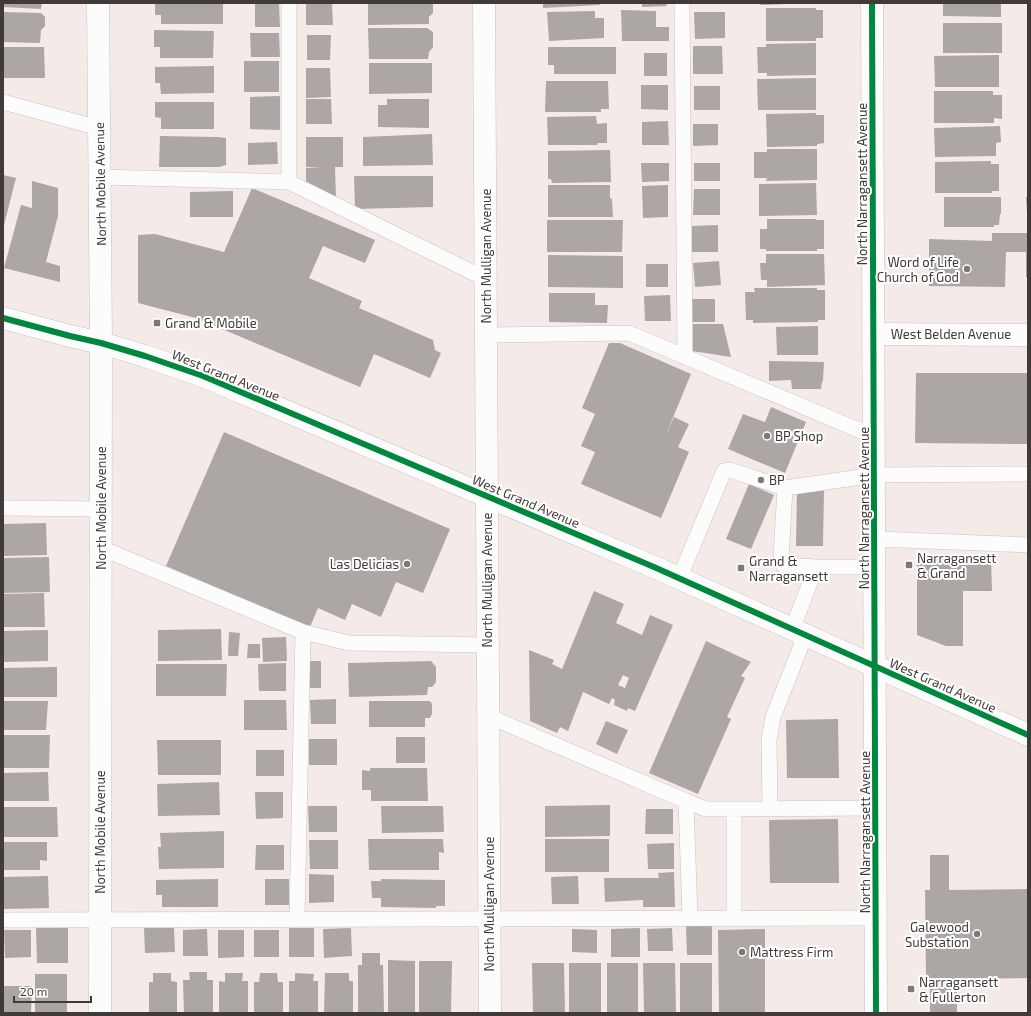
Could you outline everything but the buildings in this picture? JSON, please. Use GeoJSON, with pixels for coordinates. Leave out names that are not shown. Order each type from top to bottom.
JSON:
{"type":"FeatureCollection","features":[{"type":"Feature","properties":{"kind":"street","name":"North Mobile Avenue"},"geometry":{"type":"LineString","coordinates":[[98,3],[101,343],[100,1013]]}},
{"type":"Feature","properties":{"kind":"street","name":"North Mulligan Avenue"},"geometry":{"type":"LineString","coordinates":[[484,3],[490,1013]]}},
{"type":"Feature","properties":{"kind":"street","name":"North Narragansett Avenue"},"geometry":{"type":"LineString","coordinates":[[872,3],[876,667],[876,1013]]}},
{"type":"Feature","properties":{"kind":"street","name":"West Grand Avenue"},"geometry":{"type":"LineString","coordinates":[[3,318],[101,343],[203,376],[679,579],[1028,735]]}},
{"type":"Feature","properties":{"kind":"street","name":"West Belden Avenue"},"geometry":{"type":"LineString","coordinates":[[874,334],[1028,334]]}},
{"type":"Feature","properties":{"kind":"lane"},"geometry":{"type":"LineString","coordinates":[[289,3],[290,182]]}},
{"type":"Feature","properties":{"kind":"lane"},"geometry":{"type":"LineString","coordinates":[[682,3],[685,357]]}},
{"type":"Feature","properties":{"kind":"lane"},"geometry":{"type":"LineString","coordinates":[[3,102],[99,128]]}},
{"type":"Feature","properties":{"kind":"lane"},"geometry":{"type":"LineString","coordinates":[[100,177],[290,182],[486,279]]}},
{"type":"Feature","properties":{"kind":"lane"},"geometry":{"type":"LineString","coordinates":[[486,335],[629,333],[874,438]]}},
{"type":"Feature","properties":{"kind":"lane"},"geometry":{"type":"LineString","coordinates":[[679,579],[724,471],[730,470],[785,488],[875,475],[1028,474]]}},
{"type":"Feature","properties":{"kind":"lane"},"geometry":{"type":"LineString","coordinates":[[785,488],[781,558],[783,565],[816,567],[875,567]]}},
{"type":"Feature","properties":{"kind":"lane"},"geometry":{"type":"LineString","coordinates":[[3,508],[101,509]]}},
{"type":"Feature","properties":{"kind":"lane"},"geometry":{"type":"LineString","coordinates":[[875,539],[1028,545]]}},
{"type":"Feature","properties":{"kind":"lane"},"geometry":{"type":"LineString","coordinates":[[101,548],[303,632],[349,643],[488,645]]}},
{"type":"Feature","properties":{"kind":"lane"},"geometry":{"type":"LineString","coordinates":[[770,808],[770,740],[773,717],[799,633],[816,567]]}},
{"type":"Feature","properties":{"kind":"lane"},"geometry":{"type":"LineString","coordinates":[[297,919],[303,632]]}},
{"type":"Feature","properties":{"kind":"lane"},"geometry":{"type":"LineString","coordinates":[[488,716],[686,801],[706,808],[876,808]]}},
{"type":"Feature","properties":{"kind":"lane"},"geometry":{"type":"LineString","coordinates":[[686,801],[690,918]]}},
{"type":"Feature","properties":{"kind":"lane"},"geometry":{"type":"LineString","coordinates":[[734,809],[734,918]]}},
{"type":"Feature","properties":{"kind":"lane"},"geometry":{"type":"LineString","coordinates":[[3,920],[876,918]]}},
{"type":"Feature","properties":{"kind":"cycle path"},"geometry":{"type":"LineString","coordinates":[[872,3],[876,1013]]}},
{"type":"Feature","properties":{"kind":"cycle path"},"geometry":{"type":"LineString","coordinates":[[3,318],[101,343],[203,376],[654,567],[1028,735]]}},
{"type":"Feature","properties":{"kind":"place","name":"Word of Life Church of God"},"geometry":{"type":"Point","coordinates":[967,269]}},
{"type":"Feature","properties":{"kind":"place","name":"Grand & Mobile"},"geometry":{"type":"Point","coordinates":[157,323]}},
{"type":"Feature","properties":{"kind":"place","name":"BP Shop"},"geometry":{"type":"Point","coordinates":[767,436]}},
{"type":"Feature","properties":{"kind":"place","name":"BP"},"geometry":{"type":"Point","coordinates":[761,480]}},
{"type":"Feature","properties":{"kind":"place","name":"Las Delicias"},"geometry":{"type":"Point","coordinates":[407,564]}},
{"type":"Feature","properties":{"kind":"place","name":"Narragansett & Grand"},"geometry":{"type":"Point","coordinates":[909,565]}},
{"type":"Feature","properties":{"kind":"place","name":"Grand & Narragansett"},"geometry":{"type":"Point","coordinates":[741,568]}},
{"type":"Feature","properties":{"kind":"place","name":"Galewood Substation"},"geometry":{"type":"Point","coordinates":[977,934]}},
{"type":"Feature","properties":{"kind":"place","name":"Mattress Firm"},"geometry":{"type":"Point","coordinates":[742,952]}},
{"type":"Feature","properties":{"kind":"place","name":"Narragansett & Fullerton"},"geometry":{"type":"Point","coordinates":[911,989]}}]}
